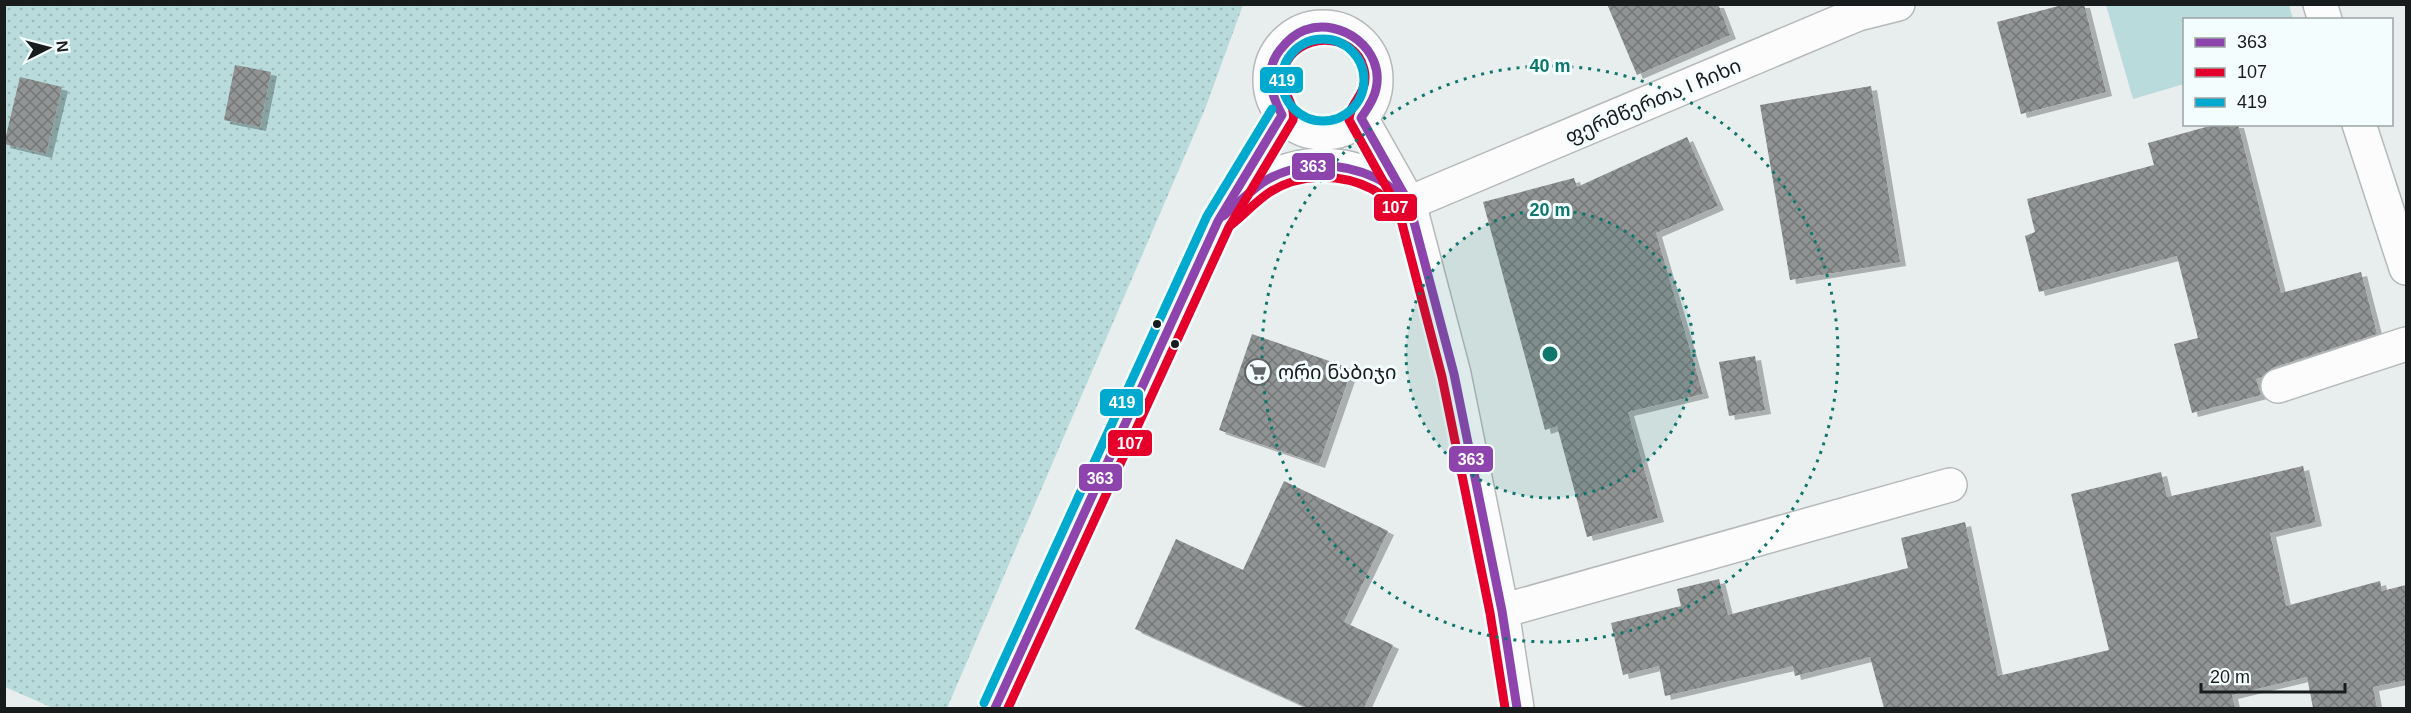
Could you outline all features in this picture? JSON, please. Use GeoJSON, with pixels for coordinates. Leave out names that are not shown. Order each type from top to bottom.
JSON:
{"type":"FeatureCollection","features":[{"type":"Feature","properties":{"kind":"street","name":"ფერმწერთა I ჩიხი"},"geometry":{"type":"LineString","coordinates":[[1409,203],[1858,14],[1898,4]]}},
{"type":"Feature","properties":{"kind":"street"},"geometry":{"type":"LineString","coordinates":[[1324,15],[1358,39],[1370,53],[1376,66],[1377,85],[1371,103],[1361,118],[1345,130],[1314,133],[1296,126],[1282,115],[1272,98],[1270,80],[1272,62],[1282,45],[1296,34],[1309,28],[1324,15]]}},
{"type":"Feature","properties":{"kind":"street"},"geometry":{"type":"LineString","coordinates":[[995,708],[1218,221],[1282,115]]}},
{"type":"Feature","properties":{"kind":"street"},"geometry":{"type":"LineString","coordinates":[[1361,118],[1409,203],[1454,374],[1502,611],[1517,708]]}},
{"type":"Feature","properties":{"kind":"street"},"geometry":{"type":"LineString","coordinates":[[2360,126],[2406,268]]}},
{"type":"Feature","properties":{"kind":"street"},"geometry":{"type":"LineString","coordinates":[[1218,221],[1263,183],[1292,169],[1323,165],[1353,169],[1378,179],[1409,203]]}},
{"type":"Feature","properties":{"kind":"street"},"geometry":{"type":"LineString","coordinates":[[2278,386],[2406,344]]}},
{"type":"Feature","properties":{"kind":"street"},"geometry":{"type":"LineString","coordinates":[[1502,611],[1950,485]]}},
{"type":"Feature","properties":{"kind":"shaded area"},"geometry":{"type":"Polygon","coordinates":[[[5,5],[1243,5],[1205,109],[947,708],[53,708],[5,687],[5,5]]]}},
{"type":"Feature","properties":{"kind":"shaded area"},"geometry":{"type":"Polygon","coordinates":[[[2106,5],[2289,5],[2293,18],[2183,18],[2183,84],[2133,99],[2106,5]]]}},
{"type":"Feature","properties":{"kind":"building"},"geometry":{"type":"Polygon","coordinates":[[[1607,4],[1718,4],[1730,35],[1637,75],[1607,4]]]}},
{"type":"Feature","properties":{"kind":"building"},"geometry":{"type":"Polygon","coordinates":[[[2066,4],[2084,4],[2106,92],[2021,114],[1997,22],[2066,4]]]}},
{"type":"Feature","properties":{"kind":"building"},"geometry":{"type":"Polygon","coordinates":[[[235,65],[271,72],[260,127],[224,120],[235,65]]]}},
{"type":"Feature","properties":{"kind":"building"},"geometry":{"type":"Polygon","coordinates":[[[20,77],[62,87],[46,154],[4,144],[20,77]]]}},
{"type":"Feature","properties":{"kind":"building"},"geometry":{"type":"Polygon","coordinates":[[[1871,86],[1900,262],[1790,280],[1760,105],[1871,86]]]}},
{"type":"Feature","properties":{"kind":"building"},"geometry":{"type":"Polygon","coordinates":[[[2210,126],[2239,126],[2281,293],[2361,272],[2377,334],[2272,368],[2256,379],[2261,395],[2192,413],[2174,344],[2198,338],[2177,256],[2039,292],[2025,236],[2035,232],[2027,199],[2154,165],[2148,143],[2210,126]]]}},
{"type":"Feature","properties":{"kind":"building"},"geometry":{"type":"Polygon","coordinates":[[[1687,137],[1718,206],[1656,233],[1703,394],[1628,412],[1658,518],[1587,537],[1557,426],[1545,430],[1483,202],[1574,178],[1577,187],[1687,137]]]}},
{"type":"Feature","properties":{"kind":"building"},"geometry":{"type":"Polygon","coordinates":[[[1252,334],[1352,369],[1319,464],[1219,430],[1252,334]]]}},
{"type":"Feature","properties":{"kind":"building"},"geometry":{"type":"Polygon","coordinates":[[[1755,356],[1765,410],[1729,416],[1719,362],[1755,356]]]}},
{"type":"Feature","properties":{"kind":"building"},"geometry":{"type":"Polygon","coordinates":[[[2303,466],[2316,522],[2270,533],[2286,606],[2380,581],[2382,591],[2406,585],[2406,680],[2373,687],[2377,708],[2313,708],[2307,677],[2232,695],[2235,708],[1884,708],[1870,657],[1795,676],[1793,666],[1665,696],[1659,666],[1623,675],[1611,623],[1681,606],[1677,589],[1719,579],[1728,615],[1908,568],[1901,538],[1965,522],[1998,676],[2109,650],[2071,494],[2161,472],[2167,497],[2303,466]]]}},
{"type":"Feature","properties":{"kind":"building"},"geometry":{"type":"Polygon","coordinates":[[[1284,481],[1388,531],[1344,622],[1393,645],[1364,708],[1308,708],[1135,629],[1176,539],[1243,570],[1284,481]]]}},
{"type":"Feature","properties":{"kind":"transit line","name":"363"},"geometry":{"type":"LineString","coordinates":[[995,708],[1218,221],[1282,115],[1272,91],[1271,74],[1275,58],[1294,36],[1305,30],[1319,27],[1333,28],[1358,40],[1374,62],[1377,75],[1376,89],[1372,101],[1361,118],[1409,203],[1454,374],[1502,611],[1517,708]]}},
{"type":"Feature","properties":{"kind":"transit line","name":"419"},"geometry":{"type":"LineString","coordinates":[[1315,39],[1331,39],[1346,46],[1357,57],[1364,72],[1364,80],[1361,96],[1352,109],[1331,121],[1315,121],[1300,114],[1289,103],[1282,88],[1282,72],[1289,57],[1300,46],[1315,39]]}},
{"type":"Feature","properties":{"kind":"transit line","name":"107"},"geometry":{"type":"LineString","coordinates":[[1008,708],[1229,227],[1293,120],[1292,108],[1283,83],[1284,68],[1290,56],[1300,47],[1325,40],[1349,47],[1358,56],[1364,69],[1364,85],[1352,108],[1349,120],[1398,208],[1442,377],[1490,613],[1505,708]]}},
{"type":"Feature","properties":{"kind":"transit line","name":"419"},"geometry":{"type":"LineString","coordinates":[[984,703],[1207,216],[1272,109]]}},
{"type":"Feature","properties":{"kind":"transit line","name":"363"},"geometry":{"type":"LineString","coordinates":[[1223,216],[1262,183],[1303,167],[1333,166],[1362,172],[1389,186],[1409,203]]}},
{"type":"Feature","properties":{"kind":"transit line","name":"107"},"geometry":{"type":"LineString","coordinates":[[1231,225],[1270,192],[1294,181],[1320,177],[1347,180],[1372,189],[1401,212]]}},
{"type":"Feature","properties":{"kind":"place","name":"ორი ნაბიჯი"},"geometry":{"type":"Point","coordinates":[1258,372]}}]}
